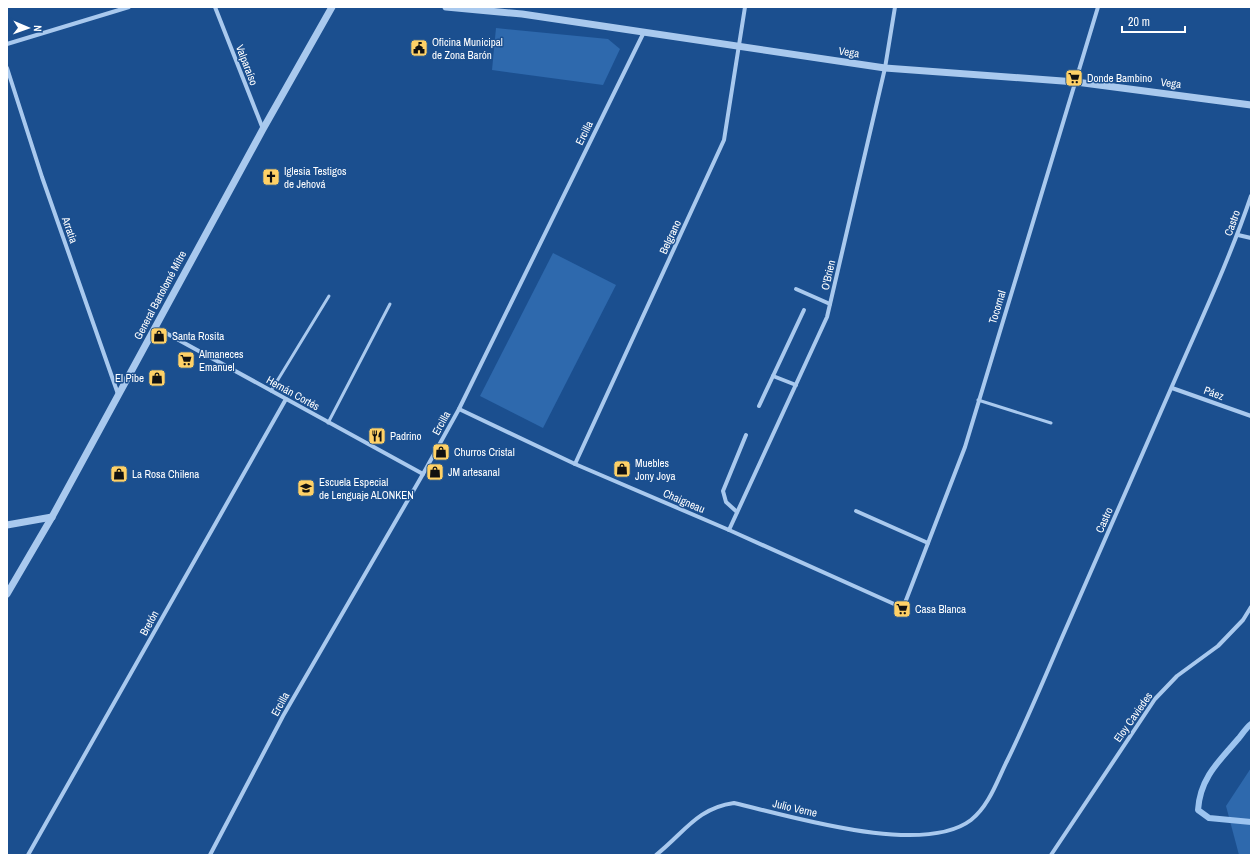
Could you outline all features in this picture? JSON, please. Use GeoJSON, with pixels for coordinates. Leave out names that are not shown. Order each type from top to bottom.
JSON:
{"type":"FeatureCollection","features":[{"type":"Feature","properties":{"kind":"street"},"geometry":{"type":"LineString","coordinates":[[7,44],[129,7]]}},
{"type":"Feature","properties":{"kind":"street","name":"Valparaíso"},"geometry":{"type":"LineString","coordinates":[[215,7],[263,129]]}},
{"type":"Feature","properties":{"kind":"street","name":"General Bartolomé Mitre"},"geometry":{"type":"LineString","coordinates":[[7,594],[52,518],[263,129],[332,7]]}},
{"type":"Feature","properties":{"kind":"street","name":"Vega"},"geometry":{"type":"LineString","coordinates":[[446,7],[523,11],[740,47],[885,68],[1076,82],[1251,105]]}},
{"type":"Feature","properties":{"kind":"street","name":"Belgrano"},"geometry":{"type":"LineString","coordinates":[[575,464],[724,140],[740,47],[745,7]]}},
{"type":"Feature","properties":{"kind":"street","name":"O'Brien"},"geometry":{"type":"LineString","coordinates":[[729,530],[827,317],[885,68],[895,7]]}},
{"type":"Feature","properties":{"kind":"street","name":"Tocornal"},"geometry":{"type":"LineString","coordinates":[[902,608],[964,447],[1098,7]]}},
{"type":"Feature","properties":{"kind":"street","name":"Ercilla"},"geometry":{"type":"LineString","coordinates":[[210,855],[283,716],[459,409],[644,31]]}},
{"type":"Feature","properties":{"kind":"street","name":"Arratia"},"geometry":{"type":"LineString","coordinates":[[7,68],[45,184],[119,396]]}},
{"type":"Feature","properties":{"kind":"street","name":"Castro"},"geometry":{"type":"LineString","coordinates":[[947,830],[970,821],[986,804],[1023,728],[1238,235],[1251,196]]}},
{"type":"Feature","properties":{"kind":"street"},"geometry":{"type":"LineString","coordinates":[[1238,235],[1251,238]]}},
{"type":"Feature","properties":{"kind":"street"},"geometry":{"type":"LineString","coordinates":[[796,289],[830,304]]}},
{"type":"Feature","properties":{"kind":"street"},"geometry":{"type":"LineString","coordinates":[[759,406],[804,310]]}},
{"type":"Feature","properties":{"kind":"street","name":"Hernán Cortés"},"geometry":{"type":"LineString","coordinates":[[155,327],[271,392],[423,474]]}},
{"type":"Feature","properties":{"kind":"street"},"geometry":{"type":"LineString","coordinates":[[773,376],[796,385]]}},
{"type":"Feature","properties":{"kind":"street","name":"Páez"},"geometry":{"type":"LineString","coordinates":[[1172,388],[1251,416]]}},
{"type":"Feature","properties":{"kind":"street","name":"Bretón"},"geometry":{"type":"LineString","coordinates":[[28,855],[286,399]]}},
{"type":"Feature","properties":{"kind":"street","name":"Chaigneau"},"geometry":{"type":"LineString","coordinates":[[459,409],[575,464],[729,530],[902,608]]}},
{"type":"Feature","properties":{"kind":"street"},"geometry":{"type":"LineString","coordinates":[[737,512],[726,502],[723,491],[746,435]]}},
{"type":"Feature","properties":{"kind":"street"},"geometry":{"type":"LineString","coordinates":[[856,511],[928,543]]}},
{"type":"Feature","properties":{"kind":"street"},"geometry":{"type":"LineString","coordinates":[[7,525],[52,518]]}},
{"type":"Feature","properties":{"kind":"street","name":"Eloy Caviedes"},"geometry":{"type":"LineString","coordinates":[[1051,855],[1155,698],[1177,676],[1218,646],[1243,620],[1251,607]]}},
{"type":"Feature","properties":{"kind":"street","name":"Julio Verne"},"geometry":{"type":"LineString","coordinates":[[656,855],[701,814],[719,805],[734,803],[825,824],[883,835],[923,835],[947,830]]}},
{"type":"Feature","properties":{"kind":"lane"},"geometry":{"type":"LineString","coordinates":[[271,392],[329,296]]}},
{"type":"Feature","properties":{"kind":"lane"},"geometry":{"type":"LineString","coordinates":[[328,423],[390,304]]}},
{"type":"Feature","properties":{"kind":"lane"},"geometry":{"type":"LineString","coordinates":[[978,400],[1051,423]]}},
{"type":"Feature","properties":{"kind":"shaded area"},"geometry":{"type":"Polygon","coordinates":[[[496,28],[608,39],[620,49],[603,85],[492,70],[496,28]]]}},
{"type":"Feature","properties":{"kind":"shaded area"},"geometry":{"type":"Polygon","coordinates":[[[553,253],[616,285],[543,428],[480,396],[553,253]]]}},
{"type":"Feature","properties":{"kind":"shaded area"},"geometry":{"type":"Polygon","coordinates":[[[1251,768],[1251,855],[1239,855],[1226,806],[1251,768]]]}},
{"type":"Feature","properties":{"kind":"waterway"},"geometry":{"type":"LineString","coordinates":[[1251,724],[1224,754],[1207,779],[1202,788],[1198,810],[1209,818],[1251,822]]}},
{"type":"Feature","properties":{"kind":"place","name":"Oficina Municipal de Zona Barón"},"geometry":{"type":"Point","coordinates":[419,48]}},
{"type":"Feature","properties":{"kind":"place","name":"Donde Bambino"},"geometry":{"type":"Point","coordinates":[1074,78]}},
{"type":"Feature","properties":{"kind":"place","name":"Iglesia Testigos de Jehová"},"geometry":{"type":"Point","coordinates":[271,177]}},
{"type":"Feature","properties":{"kind":"place","name":"Santa Rosita"},"geometry":{"type":"Point","coordinates":[159,336]}},
{"type":"Feature","properties":{"kind":"place","name":"Almaneces Emanuel"},"geometry":{"type":"Point","coordinates":[186,360]}},
{"type":"Feature","properties":{"kind":"place","name":"El Pibe"},"geometry":{"type":"Point","coordinates":[157,378]}},
{"type":"Feature","properties":{"kind":"place","name":"Padrino"},"geometry":{"type":"Point","coordinates":[377,436]}},
{"type":"Feature","properties":{"kind":"place","name":"Churros Cristal"},"geometry":{"type":"Point","coordinates":[441,452]}},
{"type":"Feature","properties":{"kind":"place","name":"Muebles Jony Joya"},"geometry":{"type":"Point","coordinates":[622,469]}},
{"type":"Feature","properties":{"kind":"place","name":"JM artesanal"},"geometry":{"type":"Point","coordinates":[435,472]}},
{"type":"Feature","properties":{"kind":"place","name":"La Rosa Chilena"},"geometry":{"type":"Point","coordinates":[119,474]}},
{"type":"Feature","properties":{"kind":"place","name":"Escuela Especial de Lenguaje ALONKEN"},"geometry":{"type":"Point","coordinates":[306,488]}},
{"type":"Feature","properties":{"kind":"place","name":"Casa Blanca"},"geometry":{"type":"Point","coordinates":[902,609]}}]}
